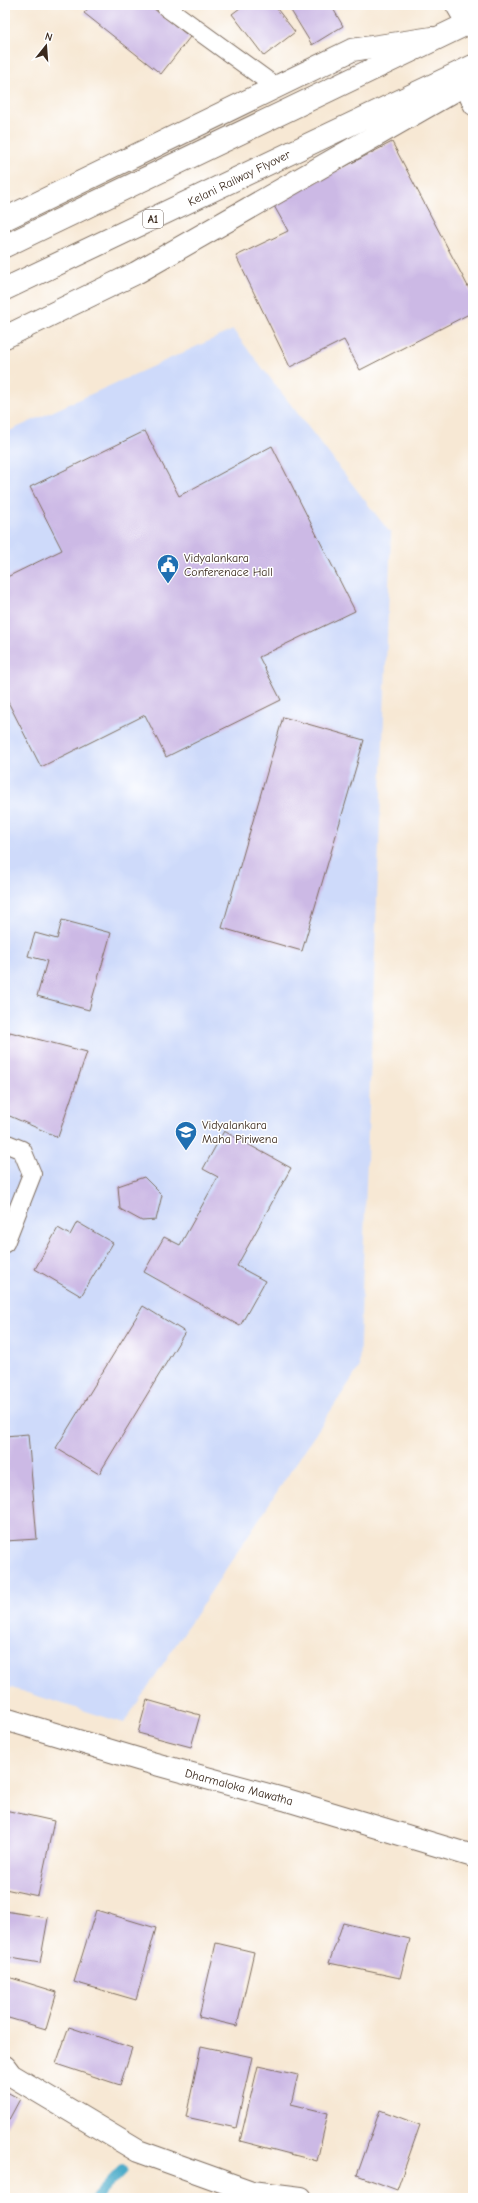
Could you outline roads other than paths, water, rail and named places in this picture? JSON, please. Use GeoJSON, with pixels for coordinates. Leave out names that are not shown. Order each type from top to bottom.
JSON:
{"type":"FeatureCollection","features":[{"type":"Feature","properties":{"kind":"main road"},"geometry":{"type":"LineString","coordinates":[[5,246],[471,22],[457,5]]}},
{"type":"Feature","properties":{"kind":"main road"},"geometry":{"type":"LineString","coordinates":[[5,219],[352,50],[437,38]]}},
{"type":"Feature","properties":{"kind":"main road","name":"Kelani Railway Flyover"},"geometry":{"type":"LineString","coordinates":[[5,289],[473,66]]}},
{"type":"Feature","properties":{"kind":"main road"},"geometry":{"type":"LineString","coordinates":[[5,337],[136,273],[381,131],[470,91]]}},
{"type":"Feature","properties":{"kind":"main road","name":"Dharmaloka Mawatha"},"geometry":{"type":"LineString","coordinates":[[5,1719],[141,1760],[287,1800],[473,1856]]}},
{"type":"Feature","properties":{"kind":"main road"},"geometry":{"type":"LineString","coordinates":[[5,2067],[11,2075],[138,2151],[252,2192],[301,2198]]}},
{"type":"Feature","properties":{"kind":"lane"},"geometry":{"type":"LineString","coordinates":[[166,7],[276,87]]}},
{"type":"Feature","properties":{"kind":"lane"},"geometry":{"type":"LineString","coordinates":[[5,1143],[22,1150],[32,1174],[5,1244]]}},
{"type":"Feature","properties":{"kind":"waterway"},"geometry":{"type":"LineString","coordinates":[[95,2198],[122,2170]]}},
{"type":"Feature","properties":{"kind":"place","name":"Vidyalankara Conferenace Hall"},"geometry":{"type":"Point","coordinates":[168,584]}},
{"type":"Feature","properties":{"kind":"place","name":"Vidyalankara Maha Piriwena"},"geometry":{"type":"Point","coordinates":[186,1152]}}]}
